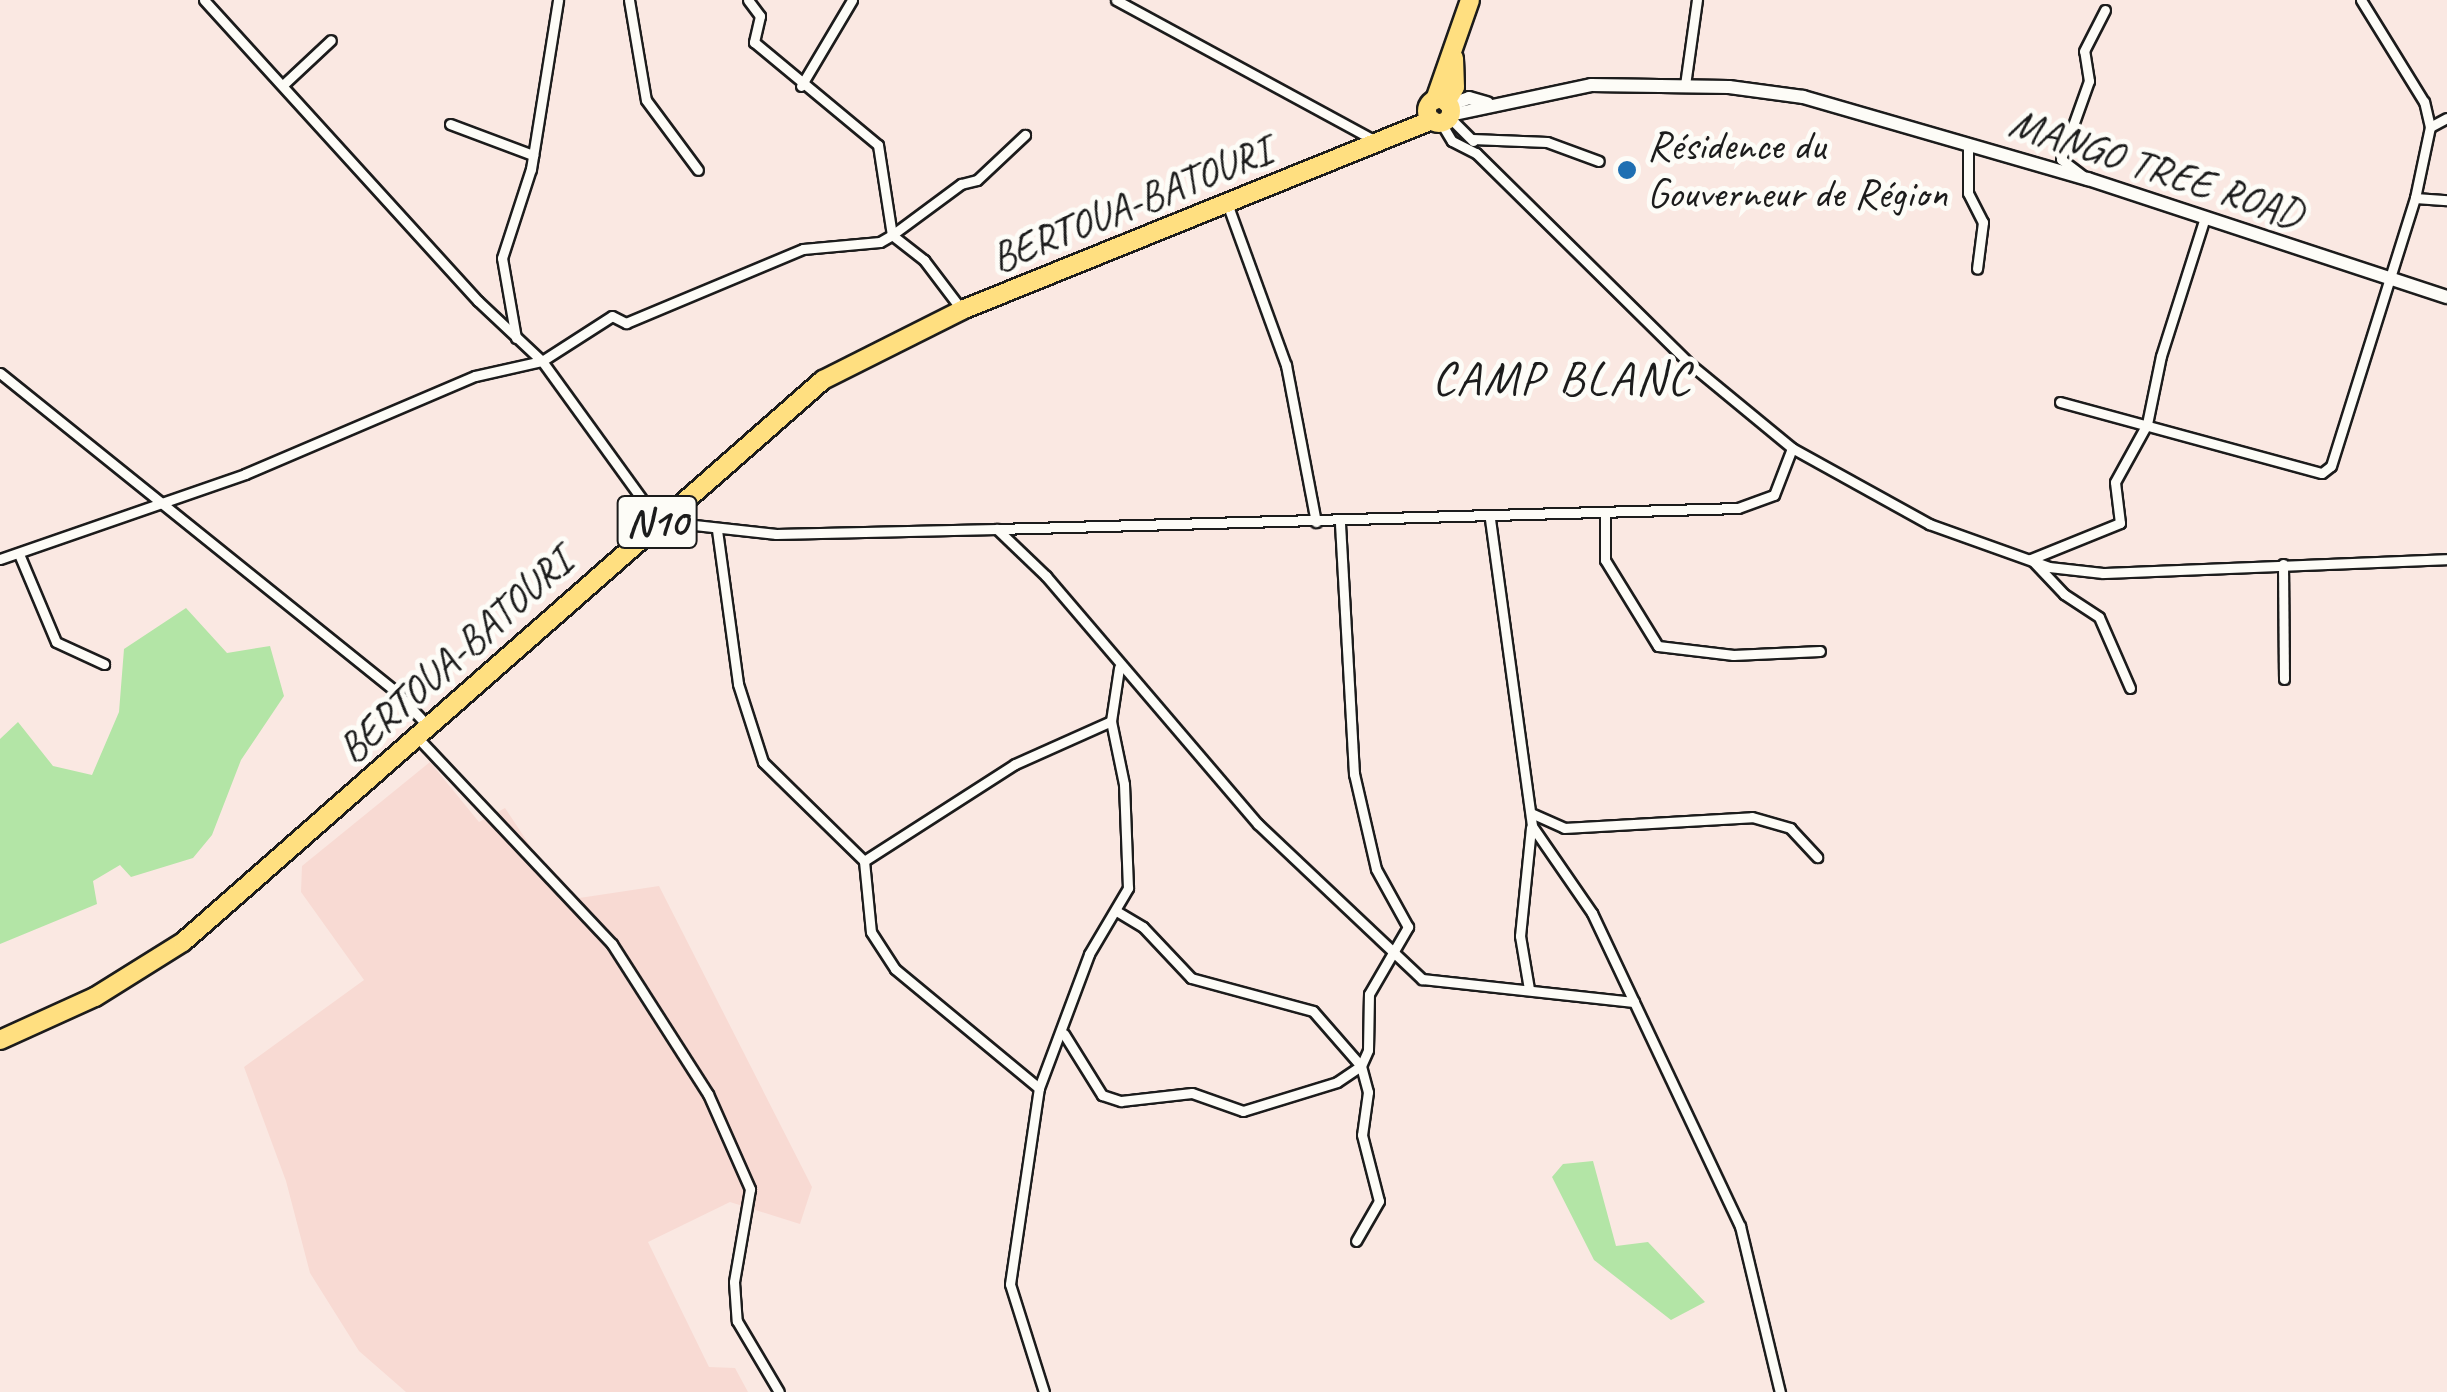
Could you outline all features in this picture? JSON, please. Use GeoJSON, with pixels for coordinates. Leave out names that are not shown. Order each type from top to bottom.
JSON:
{"type":"FeatureCollection","features":[{"type":"Feature","properties":{"kind":"highway"},"geometry":{"type":"LineString","coordinates":[[1441,111],[1455,87],[1454,58],[1470,0]]}},
{"type":"Feature","properties":{"kind":"highway","name":"BERTOUA-BATOURI"},"geometry":{"type":"LineString","coordinates":[[0,1040],[94,997],[182,942],[806,392],[962,310],[1228,206],[1441,111]]}},
{"type":"Feature","properties":{"kind":"main road","name":"MANGO TREE ROAD"},"geometry":{"type":"LineString","coordinates":[[1441,111],[1591,85],[1685,85],[1802,97],[2088,180],[2387,280],[2447,296]]}},
{"type":"Feature","properties":{"kind":"street"},"geometry":{"type":"LineString","coordinates":[[204,0],[516,338],[542,361],[658,520],[717,530],[870,536],[997,529],[1605,514],[1766,502],[1792,448]]}},
{"type":"Feature","properties":{"kind":"street"},"geometry":{"type":"LineString","coordinates":[[516,338],[502,258],[533,154],[558,0]]}},
{"type":"Feature","properties":{"kind":"street"},"geometry":{"type":"LineString","coordinates":[[629,0],[646,100],[698,170]]}},
{"type":"Feature","properties":{"kind":"street"},"geometry":{"type":"LineString","coordinates":[[748,0],[760,16],[752,40],[801,86],[878,145],[892,235],[924,260],[962,310]]}},
{"type":"Feature","properties":{"kind":"street"},"geometry":{"type":"LineString","coordinates":[[801,86],[852,0]]}},
{"type":"Feature","properties":{"kind":"street"},"geometry":{"type":"LineString","coordinates":[[1116,0],[1387,138]]}},
{"type":"Feature","properties":{"kind":"street"},"geometry":{"type":"LineString","coordinates":[[1685,85],[1697,0]]}},
{"type":"Feature","properties":{"kind":"street"},"geometry":{"type":"LineString","coordinates":[[2060,402],[2326,470],[2415,198],[2430,127],[2424,102],[2361,0]]}},
{"type":"Feature","properties":{"kind":"street"},"geometry":{"type":"LineString","coordinates":[[2088,180],[2061,159],[2089,81],[2084,51],[2106,10]]}},
{"type":"Feature","properties":{"kind":"street"},"geometry":{"type":"LineString","coordinates":[[284,84],[331,40]]}},
{"type":"Feature","properties":{"kind":"street"},"geometry":{"type":"LineString","coordinates":[[1441,111],[1472,139],[1476,153]]}},
{"type":"Feature","properties":{"kind":"street"},"geometry":{"type":"LineString","coordinates":[[1441,111],[1452,141],[1476,153],[1690,364],[1792,448],[1929,524],[2031,560],[2103,573],[2447,559]]}},
{"type":"Feature","properties":{"kind":"street"},"geometry":{"type":"LineString","coordinates":[[2430,127],[2447,118]]}},
{"type":"Feature","properties":{"kind":"street"},"geometry":{"type":"LineString","coordinates":[[450,124],[533,154]]}},
{"type":"Feature","properties":{"kind":"street"},"geometry":{"type":"LineString","coordinates":[[0,559],[291,456],[476,376],[542,361],[612,316],[626,323],[804,249],[880,242],[961,184],[977,180],[1025,136]]}},
{"type":"Feature","properties":{"kind":"street"},"geometry":{"type":"LineString","coordinates":[[1472,139],[1547,142],[1599,161]]}},
{"type":"Feature","properties":{"kind":"street"},"geometry":{"type":"LineString","coordinates":[[1968,143],[1968,193],[1983,222],[1977,269]]}},
{"type":"Feature","properties":{"kind":"street"},"geometry":{"type":"LineString","coordinates":[[2415,198],[2447,200]]}},
{"type":"Feature","properties":{"kind":"street"},"geometry":{"type":"LineString","coordinates":[[1228,206],[1282,350],[1316,522]]}},
{"type":"Feature","properties":{"kind":"street"},"geometry":{"type":"LineString","coordinates":[[2031,560],[2120,523],[2115,482],[2147,424],[2164,346],[2205,217]]}},
{"type":"Feature","properties":{"kind":"street"},"geometry":{"type":"LineString","coordinates":[[0,373],[394,690],[423,732],[612,944],[708,1094],[750,1189],[734,1282],[736,1321],[779,1392]]}},
{"type":"Feature","properties":{"kind":"street"},"geometry":{"type":"LineString","coordinates":[[1605,514],[1604,560],[1658,646],[1732,655],[1820,651]]}},
{"type":"Feature","properties":{"kind":"street"},"geometry":{"type":"LineString","coordinates":[[1490,519],[1532,826],[1520,936],[1529,989]]}},
{"type":"Feature","properties":{"kind":"street"},"geometry":{"type":"LineString","coordinates":[[1064,1034],[1102,1095],[1120,1101],[1192,1094],[1244,1110],[1337,1082],[1361,1066],[1368,1050],[1368,994],[1390,951],[1408,927],[1376,869],[1354,774],[1340,522]]}},
{"type":"Feature","properties":{"kind":"street"},"geometry":{"type":"LineString","coordinates":[[997,529],[1046,576],[1119,668],[1258,824],[1422,979],[1440,986],[1529,989],[1634,1002]]}},
{"type":"Feature","properties":{"kind":"street"},"geometry":{"type":"LineString","coordinates":[[717,530],[738,684],[763,762],[864,860],[871,932],[881,952],[908,982],[1039,1088]]}},
{"type":"Feature","properties":{"kind":"street"},"geometry":{"type":"LineString","coordinates":[[18,554],[56,642],[104,664]]}},
{"type":"Feature","properties":{"kind":"street"},"geometry":{"type":"LineString","coordinates":[[2031,560],[2064,594],[2099,617],[2130,688]]}},
{"type":"Feature","properties":{"kind":"street"},"geometry":{"type":"LineString","coordinates":[[2283,564],[2284,680]]}},
{"type":"Feature","properties":{"kind":"street"},"geometry":{"type":"LineString","coordinates":[[1044,1392],[1010,1284],[1039,1088],[1064,1034],[1084,966],[1118,912],[1128,888],[1129,840],[1111,721],[1119,668]]}},
{"type":"Feature","properties":{"kind":"street"},"geometry":{"type":"LineString","coordinates":[[864,860],[1015,764],[1111,721]]}},
{"type":"Feature","properties":{"kind":"street"},"geometry":{"type":"LineString","coordinates":[[1530,813],[1564,828],[1752,817],[1790,828],[1817,857]]}},
{"type":"Feature","properties":{"kind":"street"},"geometry":{"type":"LineString","coordinates":[[1532,826],[1592,913],[1740,1226],[1780,1392]]}},
{"type":"Feature","properties":{"kind":"street"},"geometry":{"type":"LineString","coordinates":[[1118,912],[1143,926],[1191,978],[1313,1012],[1361,1066],[1368,1092],[1362,1135],[1379,1192],[1356,1240]]}},
{"type":"Feature","properties":{"kind":"shaded area"},"geometry":{"type":"Polygon","coordinates":[[[430,762],[479,822],[505,808],[566,900],[659,886],[812,1187],[800,1224],[730,1202],[648,1242],[709,1367],[735,1368],[748,1392],[406,1392],[359,1351],[310,1273],[286,1181],[244,1067],[364,980],[301,892],[302,866],[430,762]]]}},
{"type":"Feature","properties":{"kind":"green space"},"geometry":{"type":"Polygon","coordinates":[[[186,608],[227,653],[270,646],[284,696],[241,760],[212,835],[193,858],[131,877],[120,865],[93,881],[97,904],[0,944],[0,739],[18,722],[53,766],[92,775],[119,712],[124,649],[186,608]]]}},
{"type":"Feature","properties":{"kind":"green space"},"geometry":{"type":"Polygon","coordinates":[[[1593,1161],[1616,1246],[1648,1242],[1705,1302],[1671,1320],[1594,1260],[1552,1177],[1563,1164],[1593,1161]]]}},
{"type":"Feature","properties":{"kind":"place","name":"Résidence du Gouverneur de Région"},"geometry":{"type":"Point","coordinates":[1627,170]}},
{"type":"Feature","properties":{"kind":"district","name":"CAMP BLANC"},"geometry":{"type":"Point","coordinates":[1562,379]}}]}
